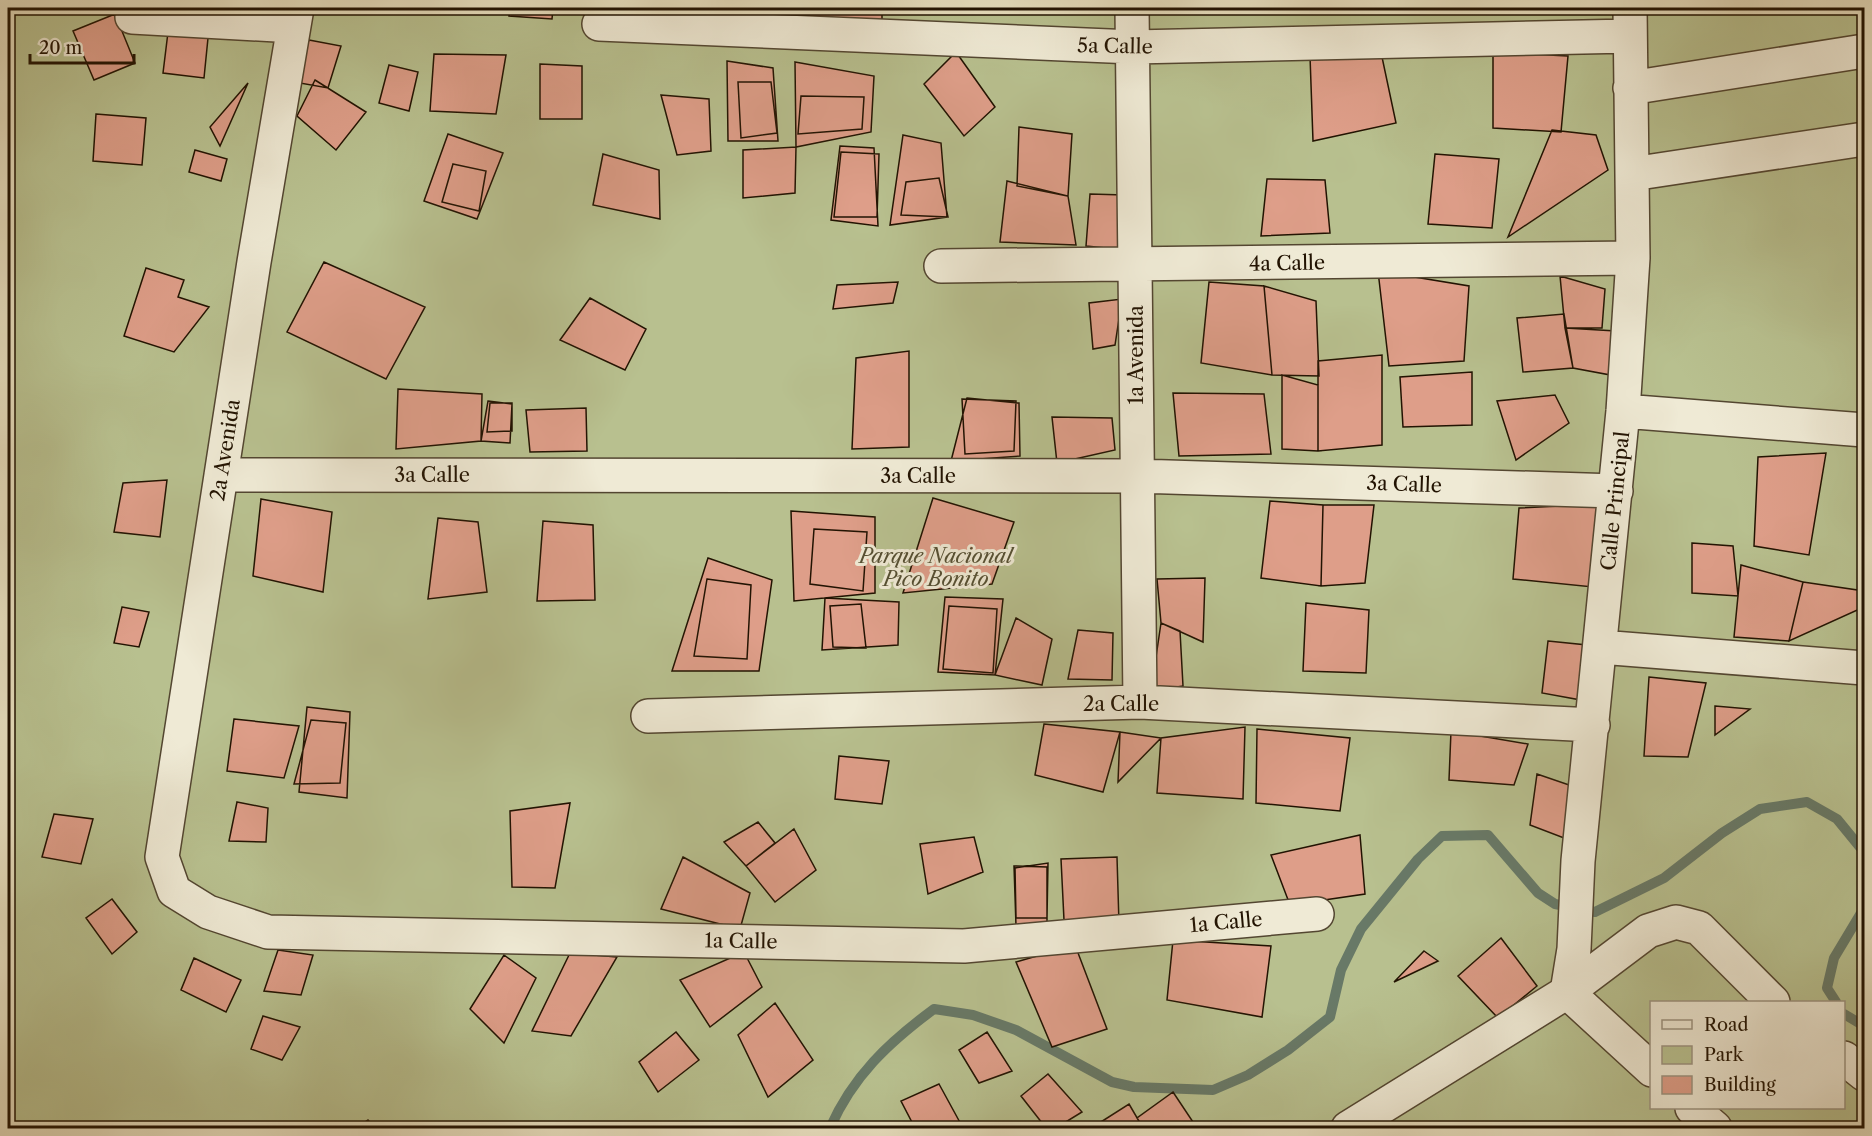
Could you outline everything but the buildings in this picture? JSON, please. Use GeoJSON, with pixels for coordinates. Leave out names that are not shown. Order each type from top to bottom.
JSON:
{"type":"FeatureCollection","features":[{"type":"Feature","properties":{"kind":"street","name":"1a Avenida"},"geometry":{"type":"LineString","coordinates":[[1132,8],[1140,702]]}},
{"type":"Feature","properties":{"kind":"street"},"geometry":{"type":"LineString","coordinates":[[132,17],[295,17]]}},
{"type":"Feature","properties":{"kind":"street","name":"2a Avenida"},"geometry":{"type":"LineString","coordinates":[[174,891],[162,857],[220,475],[295,17]]}},
{"type":"Feature","properties":{"kind":"street","name":"5a Calle"},"geometry":{"type":"LineString","coordinates":[[599,24],[1133,47],[1630,22]]}},
{"type":"Feature","properties":{"kind":"street","name":"Calle Principal"},"geometry":{"type":"LineString","coordinates":[[1567,992],[1574,949],[1578,861],[1616,491],[1633,258],[1630,22]]}},
{"type":"Feature","properties":{"kind":"street"},"geometry":{"type":"LineString","coordinates":[[1630,88],[1864,51]]}},
{"type":"Feature","properties":{"kind":"street"},"geometry":{"type":"LineString","coordinates":[[1632,174],[1864,139]]}},
{"type":"Feature","properties":{"kind":"street","name":"4a Calle"},"geometry":{"type":"LineString","coordinates":[[941,266],[1633,258]]}},
{"type":"Feature","properties":{"kind":"street"},"geometry":{"type":"LineString","coordinates":[[1623,411],[1864,430]]}},
{"type":"Feature","properties":{"kind":"street","name":"3a Calle"},"geometry":{"type":"LineString","coordinates":[[220,475],[1137,476],[1616,491]]}},
{"type":"Feature","properties":{"kind":"street"},"geometry":{"type":"LineString","coordinates":[[1600,647],[1864,668]]}},
{"type":"Feature","properties":{"kind":"street","name":"2a Calle"},"geometry":{"type":"LineString","coordinates":[[648,716],[1140,702],[1593,725]]}},
{"type":"Feature","properties":{"kind":"street","name":"1a Calle"},"geometry":{"type":"LineString","coordinates":[[174,891],[208,912],[268,932],[964,946],[1317,914]]}},
{"type":"Feature","properties":{"kind":"street"},"geometry":{"type":"LineString","coordinates":[[1352,1128],[1567,992],[1648,931],[1676,922],[1699,928],[1772,1001]]}},
{"type":"Feature","properties":{"kind":"street"},"geometry":{"type":"LineString","coordinates":[[1567,992],[1650,1068]]}},
{"type":"Feature","properties":{"kind":"street"},"geometry":{"type":"LineString","coordinates":[[1845,1059],[1864,1074]]}},
{"type":"Feature","properties":{"kind":"street"},"geometry":{"type":"LineString","coordinates":[[1694,1109],[1715,1128]]}},
{"type":"Feature","properties":{"kind":"green space","name":"Parque Nacional Pico Bonito"},"geometry":{"type":"Polygon","coordinates":[[[8,8],[1864,8],[1864,1128],[8,1128],[8,8]]]}},
{"type":"Feature","properties":{"kind":"waterway"},"geometry":{"type":"LineString","coordinates":[[830,1128],[849,1092],[873,1062],[934,1009],[973,1015],[1016,1030],[1112,1082],[1134,1087],[1213,1090],[1248,1075],[1288,1050],[1330,1017],[1341,970],[1361,929],[1418,859],[1442,836],[1488,835],[1538,893],[1555,904],[1595,912],[1664,878],[1722,833],[1760,809],[1807,802],[1837,819],[1864,852]]}},
{"type":"Feature","properties":{"kind":"waterway"},"geometry":{"type":"LineString","coordinates":[[1835,1001],[1827,988],[1834,958],[1864,908]]}},
{"type":"Feature","properties":{"kind":"waterway"},"geometry":{"type":"LineString","coordinates":[[1845,1015],[1864,1026]]}}]}
